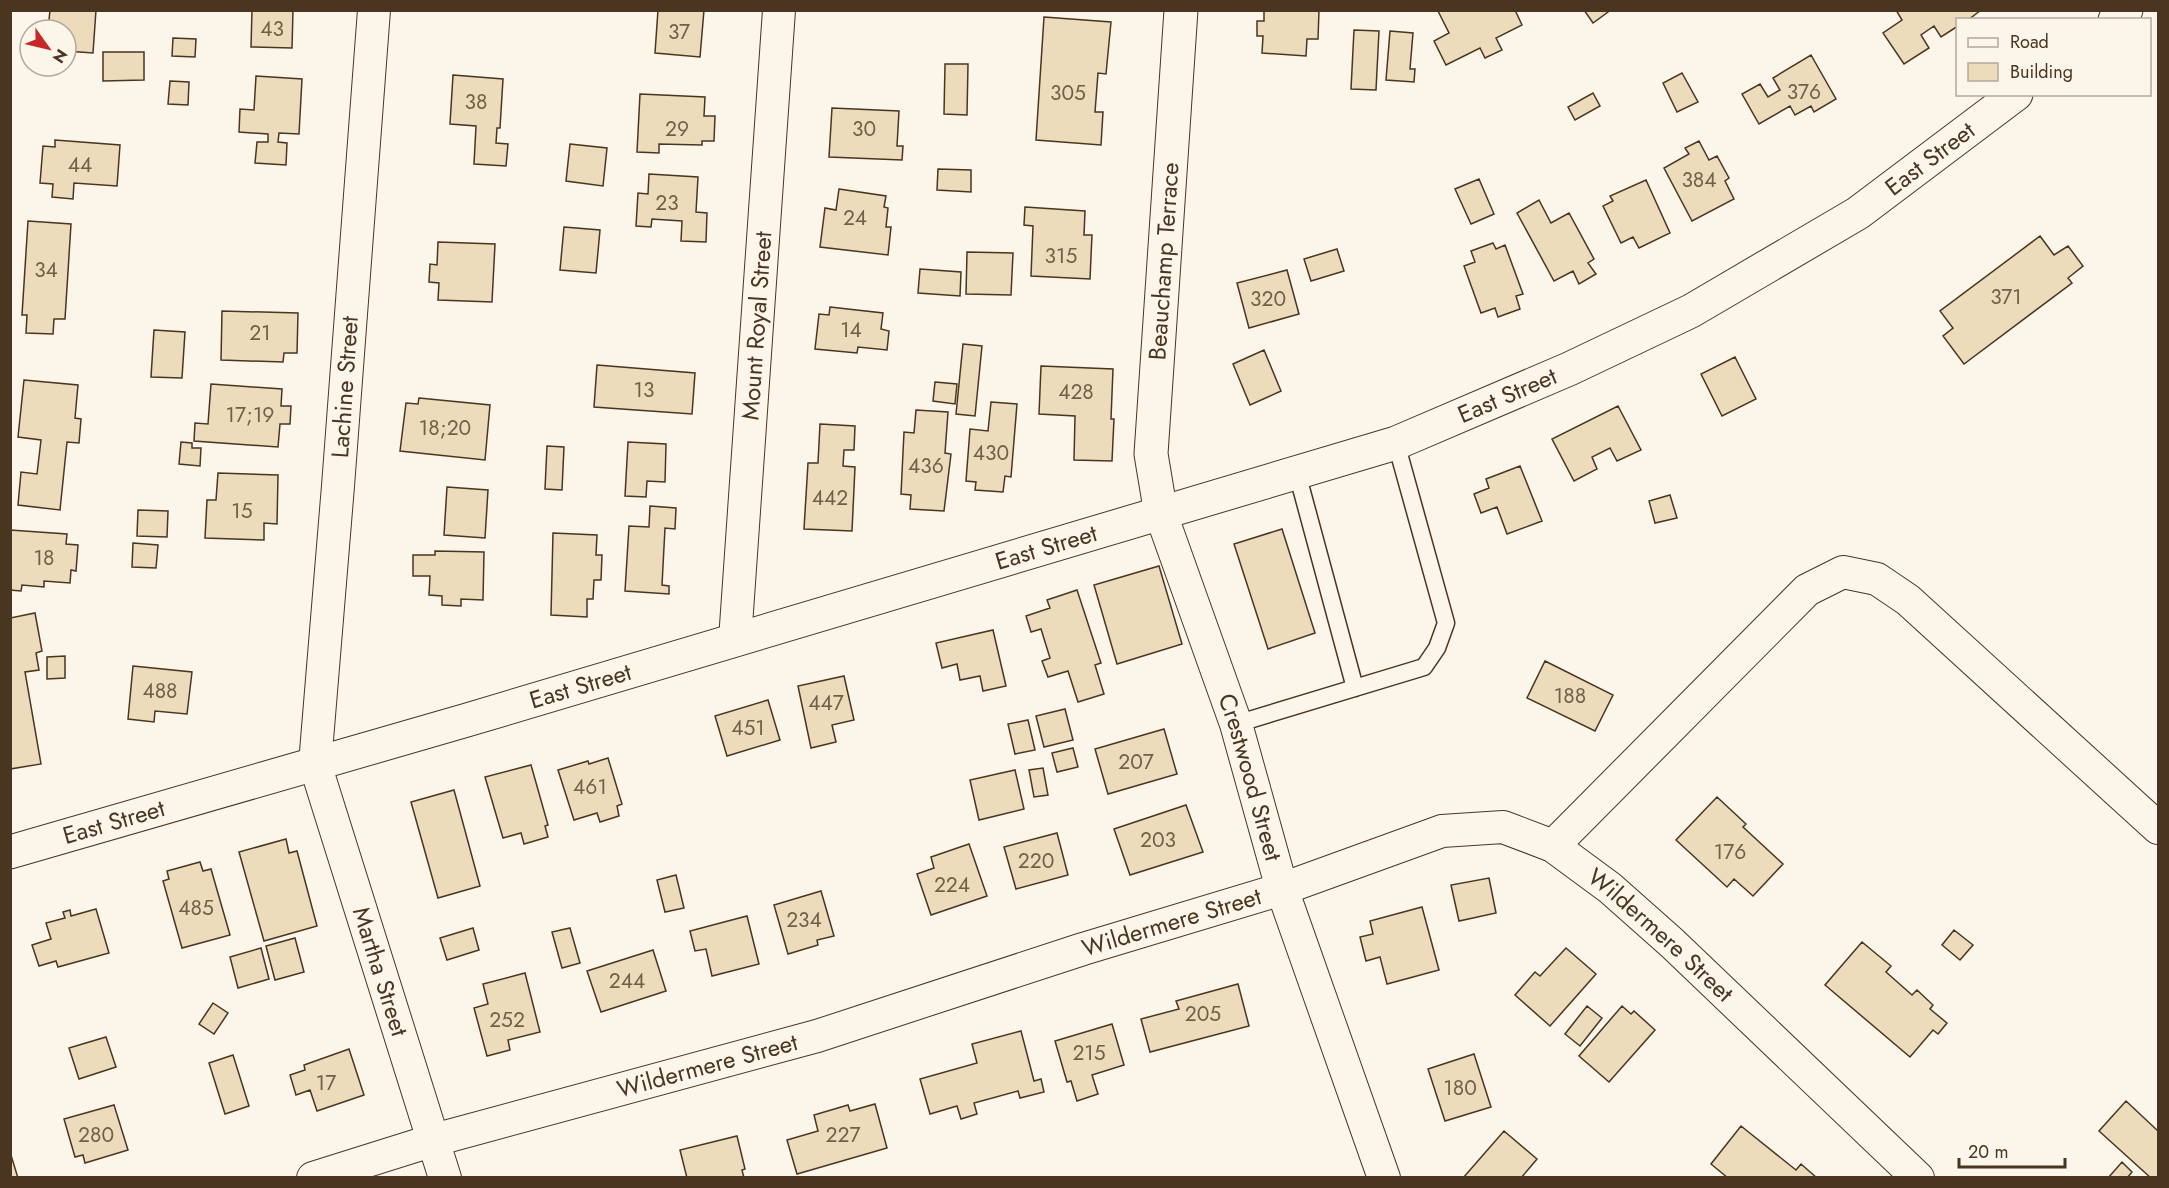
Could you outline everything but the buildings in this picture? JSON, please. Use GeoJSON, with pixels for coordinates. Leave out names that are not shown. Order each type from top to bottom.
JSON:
{"type":"FeatureCollection","features":[{"type":"Feature","properties":{"kind":"main road","name":"Beauchamp Terrace"},"geometry":{"type":"LineString","coordinates":[[1161,514],[1151,454],[1181,10]]}},
{"type":"Feature","properties":{"kind":"main road","name":"East Street"},"geometry":{"type":"LineString","coordinates":[[10,852],[315,764],[1396,443],[1569,369],[1691,311],[1857,213],[2013,96]]}},
{"type":"Feature","properties":{"kind":"street","name":"Lachine Street"},"geometry":{"type":"LineString","coordinates":[[315,764],[374,10]]}},
{"type":"Feature","properties":{"kind":"street","name":"Mount Royal Street"},"geometry":{"type":"LineString","coordinates":[[735,640],[779,10]]}},
{"type":"Feature","properties":{"kind":"street","name":"Crestwood Street"},"geometry":{"type":"LineString","coordinates":[[1161,514],[1236,724],[1282,889],[1384,1178]]}},
{"type":"Feature","properties":{"kind":"street"},"geometry":{"type":"LineString","coordinates":[[1553,846],[1807,590],[1843,572],[1877,579],[1908,600],[2158,828]]}},
{"type":"Feature","properties":{"kind":"street","name":"Martha Street"},"geometry":{"type":"LineString","coordinates":[[315,764],[445,1178]]}},
{"type":"Feature","properties":{"kind":"street","name":"Wildermere Street"},"geometry":{"type":"LineString","coordinates":[[313,1178],[434,1140],[817,1036],[1083,950],[1282,889],[1442,831],[1503,827],[1553,846],[1610,888],[1672,943],[1918,1178]]}},
{"type":"Feature","properties":{"kind":"lane"},"geometry":{"type":"LineString","coordinates":[[1236,724],[1424,667],[1437,648],[1446,623],[1396,443]]}},
{"type":"Feature","properties":{"kind":"lane"},"geometry":{"type":"LineString","coordinates":[[1297,473],[1355,688]]}}]}
